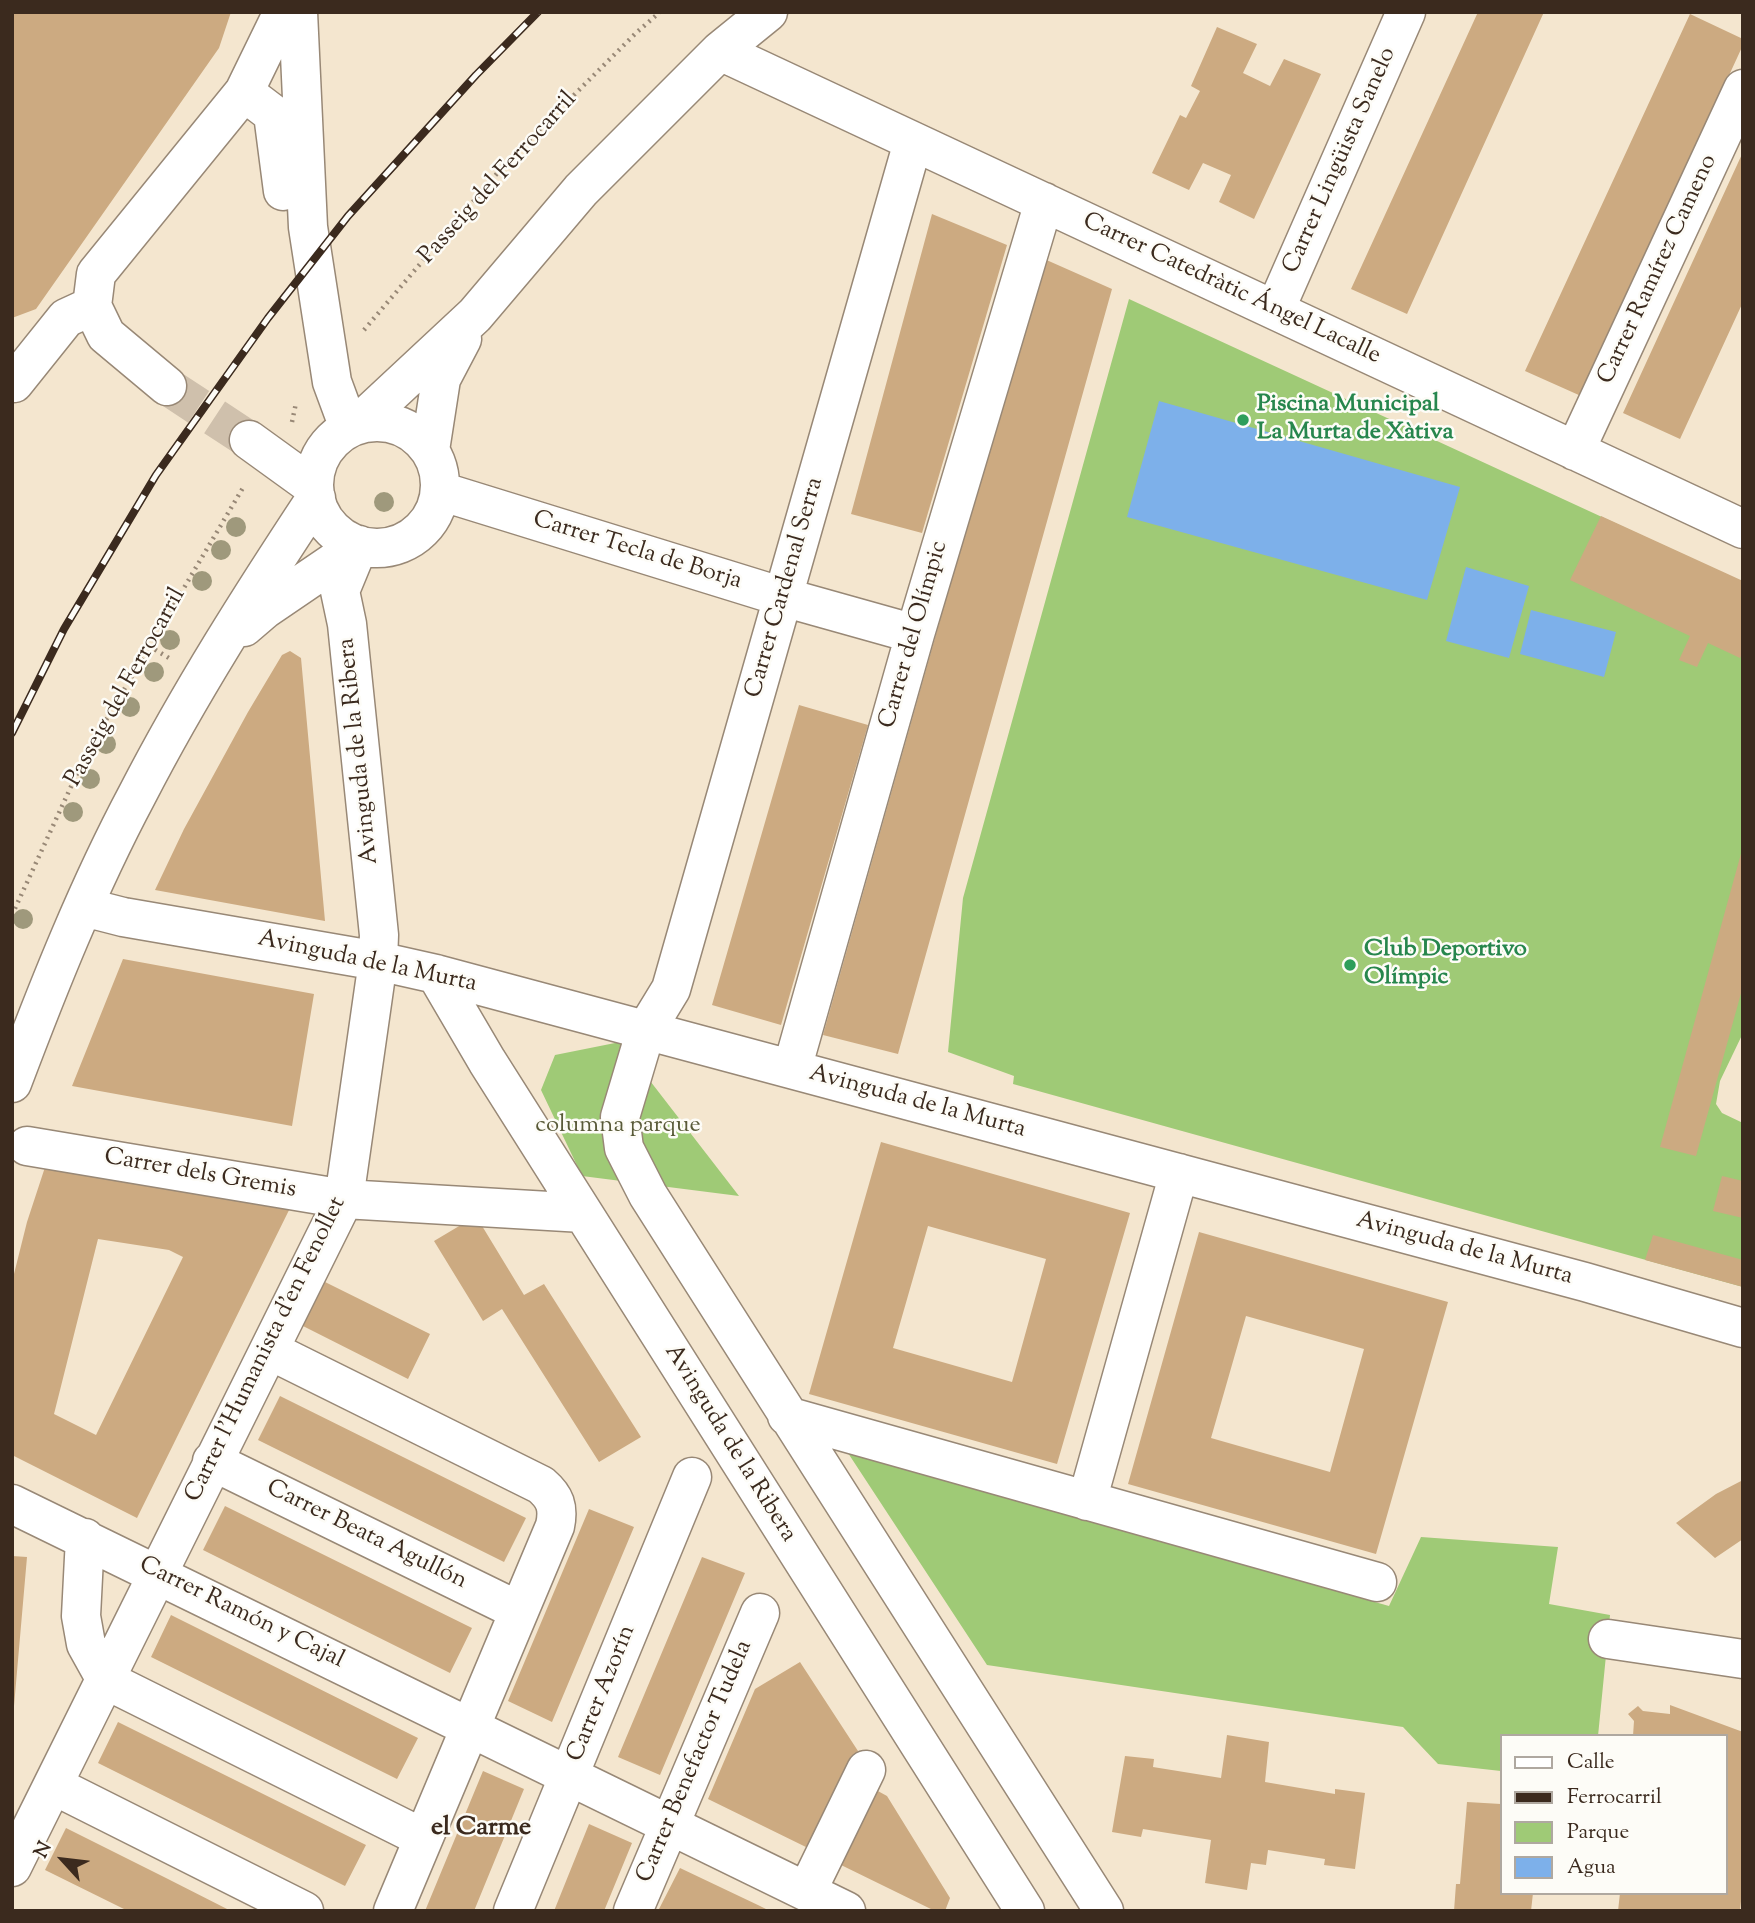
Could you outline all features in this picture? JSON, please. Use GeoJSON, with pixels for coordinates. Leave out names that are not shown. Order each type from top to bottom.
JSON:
{"type":"FeatureCollection","features":[{"type":"Feature","properties":{"kind":"street"},"geometry":{"type":"LineString","coordinates":[[167,386],[106,335],[92,306],[96,274],[244,92],[283,12]]}},
{"type":"Feature","properties":{"kind":"street"},"geometry":{"type":"LineString","coordinates":[[298,12],[308,227],[332,382],[353,426]]}},
{"type":"Feature","properties":{"kind":"street"},"geometry":{"type":"LineString","coordinates":[[353,426],[377,421],[397,425],[416,435],[430,450],[439,470],[440,492],[431,517],[412,538],[377,548],[359,545],[330,528],[321,514],[315,493],[316,469],[323,453],[334,439],[353,426],[475,315],[581,190],[720,51],[768,12]]}},
{"type":"Feature","properties":{"kind":"street","name":"Carrer Lingüista Sanelo"},"geometry":{"type":"LineString","coordinates":[[1275,310],[1406,12]]}},
{"type":"Feature","properties":{"kind":"street","name":"Carrer Catedràtic Ángel Lacalle"},"geometry":{"type":"LineString","coordinates":[[720,51],[1743,529]]}},
{"type":"Feature","properties":{"kind":"street","name":"Carrer Ramírez Cameno"},"geometry":{"type":"LineString","coordinates":[[1575,451],[1743,89]]}},
{"type":"Feature","properties":{"kind":"street"},"geometry":{"type":"LineString","coordinates":[[244,92],[273,114],[284,208],[308,227]]}},
{"type":"Feature","properties":{"kind":"street","name":"Carrer Cardenal Serra"},"geometry":{"type":"LineString","coordinates":[[646,1030],[671,989],[913,142]]}},
{"type":"Feature","properties":{"kind":"street","name":"Carrer del Olímpic"},"geometry":{"type":"LineString","coordinates":[[792,1069],[915,634],[1044,202]]}},
{"type":"Feature","properties":{"kind":"street"},"geometry":{"type":"LineString","coordinates":[[14,383],[66,318],[92,306]]}},
{"type":"Feature","properties":{"kind":"street"},"geometry":{"type":"LineString","coordinates":[[430,450],[441,379],[475,315]]}},
{"type":"Feature","properties":{"kind":"street"},"geometry":{"type":"LineString","coordinates":[[248,440],[315,493]]}},
{"type":"Feature","properties":{"kind":"street","name":"Carrer Tecla de Borja"},"geometry":{"type":"LineString","coordinates":[[440,492],[783,597],[915,634]]}},
{"type":"Feature","properties":{"kind":"street"},"geometry":{"type":"LineString","coordinates":[[12,1083],[39,1010],[136,795],[216,652],[315,493]]}},
{"type":"Feature","properties":{"kind":"street"},"geometry":{"type":"LineString","coordinates":[[216,652],[265,609],[359,545]]}},
{"type":"Feature","properties":{"kind":"street","name":"Avinguda de la Ribera"},"geometry":{"type":"LineString","coordinates":[[359,545],[340,591],[347,624],[378,922],[378,961]]}},
{"type":"Feature","properties":{"kind":"street","name":"Avinguda de la Murta"},"geometry":{"type":"LineString","coordinates":[[84,907],[436,974],[1585,1282],[1743,1328]]}},
{"type":"Feature","properties":{"kind":"street","name":"Carrer l'Humanista d'en Fenollet"},"geometry":{"type":"LineString","coordinates":[[12,1867],[344,1199],[378,961]]}},
{"type":"Feature","properties":{"kind":"street","name":"Avinguda de la Ribera"},"geometry":{"type":"LineString","coordinates":[[436,974],[487,1061],[1025,1911]]}},
{"type":"Feature","properties":{"kind":"street"},"geometry":{"type":"LineString","coordinates":[[646,1030],[620,1117],[624,1148],[648,1195],[1104,1911]]}},
{"type":"Feature","properties":{"kind":"street","name":"Carrer dels Gremis"},"geometry":{"type":"LineString","coordinates":[[27,1146],[344,1199],[583,1213]]}},
{"type":"Feature","properties":{"kind":"street"},"geometry":{"type":"LineString","coordinates":[[1087,1501],[1179,1173]]}},
{"type":"Feature","properties":{"kind":"street"},"geometry":{"type":"LineString","coordinates":[[269,1350],[541,1485],[550,1493],[558,1510],[555,1525],[393,1911]]}},
{"type":"Feature","properties":{"kind":"street"},"geometry":{"type":"LineString","coordinates":[[787,1416],[1377,1582]]}},
{"type":"Feature","properties":{"kind":"street","name":"Carrer Beata Agullón"},"geometry":{"type":"LineString","coordinates":[[212,1461],[519,1611]]}},
{"type":"Feature","properties":{"kind":"street","name":"Carrer Azorín"},"geometry":{"type":"LineString","coordinates":[[513,1911],[692,1477]]}},
{"type":"Feature","properties":{"kind":"street","name":"Carrer Ramón y Cajal"},"geometry":{"type":"LineString","coordinates":[[12,1504],[846,1911]]}},
{"type":"Feature","properties":{"kind":"street"},"geometry":{"type":"LineString","coordinates":[[85,1538],[81,1616],[86,1644],[106,1680],[423,1838]]}},
{"type":"Feature","properties":{"kind":"street","name":"Carrer Benefactor Tudela"},"geometry":{"type":"LineString","coordinates":[[633,1911],[760,1612]]}},
{"type":"Feature","properties":{"kind":"street"},"geometry":{"type":"LineString","coordinates":[[1608,1639],[1743,1659]]}},
{"type":"Feature","properties":{"kind":"street"},"geometry":{"type":"LineString","coordinates":[[807,1891],[866,1770]]}},
{"type":"Feature","properties":{"kind":"street"},"geometry":{"type":"LineString","coordinates":[[53,1785],[304,1911]]}},
{"type":"Feature","properties":{"kind":"path","name":"Passeig del Ferrocarril"},"geometry":{"type":"LineString","coordinates":[[362,333],[505,164],[660,12]]}},
{"type":"Feature","properties":{"kind":"path"},"geometry":{"type":"LineString","coordinates":[[290,429],[297,395]]}},
{"type":"Feature","properties":{"kind":"path","name":"Passeig del Ferrocarril"},"geometry":{"type":"LineString","coordinates":[[12,915],[86,754],[248,479]]}},
{"type":"Feature","properties":{"kind":"path"},"geometry":{"type":"LineString","coordinates":[[149,646],[176,662]]}},
{"type":"Feature","properties":{"kind":"green space","name":"Club Deportivo Olímpic"},"geometry":{"type":"Polygon","coordinates":[[[1129,299],[1743,582],[1743,1033],[1720,1081],[1716,1104],[1722,1113],[1743,1123],[1743,1287],[1013,1084],[1014,1076],[948,1052],[963,898],[1129,299]]]}},
{"type":"Feature","properties":{"kind":"green space","name":"columna parque"},"geometry":{"type":"Polygon","coordinates":[[[620,1042],[739,1196],[582,1176],[541,1090],[555,1055],[620,1042]]]}},
{"type":"Feature","properties":{"kind":"green space"},"geometry":{"type":"Polygon","coordinates":[[[848,1453],[1389,1606],[1421,1537],[1558,1547],[1549,1604],[1610,1615],[1598,1734],[1500,1734],[1500,1771],[1438,1764],[1403,1727],[987,1665],[848,1453]]]}},
{"type":"Feature","properties":{"kind":"water"},"geometry":{"type":"Polygon","coordinates":[[[1159,401],[1460,487],[1427,600],[1127,517],[1159,401]]]}},
{"type":"Feature","properties":{"kind":"water"},"geometry":{"type":"Polygon","coordinates":[[[1466,567],[1529,586],[1509,658],[1446,641],[1466,567]]]}},
{"type":"Feature","properties":{"kind":"water"},"geometry":{"type":"Polygon","coordinates":[[[1531,610],[1616,632],[1604,677],[1520,654],[1531,610]]]}},
{"type":"Feature","properties":{"kind":"building"},"geometry":{"type":"Polygon","coordinates":[[[12,12],[231,12],[219,48],[36,309],[12,318],[12,12]]]}},
{"type":"Feature","properties":{"kind":"building"},"geometry":{"type":"Polygon","coordinates":[[[1478,12],[1544,12],[1407,314],[1351,289],[1478,12]]]}},
{"type":"Feature","properties":{"kind":"building"},"geometry":{"type":"Polygon","coordinates":[[[1690,14],[1743,39],[1743,45],[1581,396],[1525,371],[1690,14]]]}},
{"type":"Feature","properties":{"kind":"building"},"geometry":{"type":"Polygon","coordinates":[[[1217,27],[1257,44],[1243,73],[1270,86],[1284,59],[1321,74],[1254,219],[1219,202],[1231,175],[1203,163],[1189,190],[1152,173],[1180,115],[1186,118],[1200,91],[1191,86],[1217,27]]]}},
{"type":"Feature","properties":{"kind":"building"},"geometry":{"type":"Polygon","coordinates":[[[1743,152],[1743,302],[1680,439],[1623,413],[1743,152]]]}},
{"type":"Feature","properties":{"kind":"building"},"geometry":{"type":"Polygon","coordinates":[[[932,214],[1007,245],[922,533],[851,514],[932,214]]]}},
{"type":"Feature","properties":{"kind":"building"},"geometry":{"type":"Polygon","coordinates":[[[1042,258],[1112,289],[898,1054],[823,1035],[1042,258]]]}},
{"type":"Feature","properties":{"kind":"building"},"geometry":{"type":"Polygon","coordinates":[[[1601,516],[1743,581],[1743,652],[1740,658],[1708,643],[1697,667],[1679,660],[1690,636],[1570,580],[1601,516]]]}},
{"type":"Feature","properties":{"kind":"building"},"geometry":{"type":"Polygon","coordinates":[[[290,651],[301,658],[325,921],[155,890],[184,829],[248,712],[282,655],[290,651]]]}},
{"type":"Feature","properties":{"kind":"building"},"geometry":{"type":"Polygon","coordinates":[[[799,705],[868,725],[781,1025],[712,1005],[799,705]]]}},
{"type":"Feature","properties":{"kind":"building"},"geometry":{"type":"Polygon","coordinates":[[[1742,850],[1743,986],[1696,1156],[1660,1147],[1742,850]]]}},
{"type":"Feature","properties":{"kind":"building"},"geometry":{"type":"Polygon","coordinates":[[[123,959],[314,994],[292,1126],[72,1086],[123,959]]]}},
{"type":"Feature","properties":{"kind":"building"},"geometry":{"type":"Polygon","coordinates":[[[881,1142],[1130,1213],[1057,1464],[809,1394],[881,1142]],[[928,1226],[893,1348],[1012,1382],[1046,1259],[928,1226]]]}},
{"type":"Feature","properties":{"kind":"building"},"geometry":{"type":"Polygon","coordinates":[[[49,1155],[294,1200],[137,1518],[12,1455],[12,1282],[27,1222],[49,1155]],[[98,1239],[54,1414],[96,1435],[183,1257],[169,1250],[98,1239]]]}},
{"type":"Feature","properties":{"kind":"building"},"geometry":{"type":"Polygon","coordinates":[[[1722,1176],[1743,1181],[1743,1218],[1713,1211],[1722,1176]]]}},
{"type":"Feature","properties":{"kind":"building"},"geometry":{"type":"Polygon","coordinates":[[[476,1216],[524,1295],[544,1284],[641,1437],[599,1462],[502,1309],[483,1321],[434,1241],[476,1216]]]}},
{"type":"Feature","properties":{"kind":"building"},"geometry":{"type":"Polygon","coordinates":[[[1199,1232],[1448,1302],[1376,1554],[1128,1484],[1199,1232]],[[1246,1316],[1211,1438],[1330,1472],[1364,1349],[1246,1316]]]}},
{"type":"Feature","properties":{"kind":"building"},"geometry":{"type":"Polygon","coordinates":[[[1653,1235],[1743,1260],[1743,1287],[1645,1260],[1653,1235]]]}},
{"type":"Feature","properties":{"kind":"building"},"geometry":{"type":"Polygon","coordinates":[[[323,1281],[430,1334],[408,1379],[301,1325],[323,1281]]]}},
{"type":"Feature","properties":{"kind":"building"},"geometry":{"type":"Polygon","coordinates":[[[280,1396],[526,1518],[504,1562],[258,1440],[280,1396]]]}},
{"type":"Feature","properties":{"kind":"building"},"geometry":{"type":"Polygon","coordinates":[[[1743,1480],[1743,1539],[1715,1558],[1676,1523],[1716,1494],[1743,1480]]]}},
{"type":"Feature","properties":{"kind":"building"},"geometry":{"type":"Polygon","coordinates":[[[225,1506],[472,1628],[450,1673],[203,1550],[225,1506]]]}},
{"type":"Feature","properties":{"kind":"building"},"geometry":{"type":"Polygon","coordinates":[[[589,1509],[634,1527],[552,1722],[508,1701],[589,1509]]]}},
{"type":"Feature","properties":{"kind":"building"},"geometry":{"type":"Polygon","coordinates":[[[12,1556],[27,1557],[14,1706],[12,1706],[12,1556]]]}},
{"type":"Feature","properties":{"kind":"building"},"geometry":{"type":"Polygon","coordinates":[[[702,1557],[745,1573],[660,1775],[618,1757],[702,1557]]]}},
{"type":"Feature","properties":{"kind":"building"},"geometry":{"type":"Polygon","coordinates":[[[171,1615],[418,1738],[397,1779],[151,1657],[171,1615]]]}},
{"type":"Feature","properties":{"kind":"building"},"geometry":{"type":"Polygon","coordinates":[[[800,1662],[858,1751],[810,1849],[708,1799],[755,1689],[800,1662]]]}},
{"type":"Feature","properties":{"kind":"building"},"geometry":{"type":"Polygon","coordinates":[[[1670,1705],[1743,1732],[1743,1882],[1740,1911],[1618,1911],[1620,1895],[1727,1895],[1727,1734],[1633,1734],[1634,1721],[1628,1714],[1638,1706],[1643,1711],[1670,1714],[1670,1705]]]}},
{"type":"Feature","properties":{"kind":"building"},"geometry":{"type":"Polygon","coordinates":[[[118,1722],[366,1845],[345,1886],[98,1763],[118,1722]]]}},
{"type":"Feature","properties":{"kind":"building"},"geometry":{"type":"Polygon","coordinates":[[[1227,1735],[1269,1742],[1265,1782],[1335,1794],[1335,1789],[1365,1793],[1355,1869],[1324,1865],[1325,1859],[1268,1850],[1266,1865],[1251,1863],[1247,1890],[1205,1883],[1211,1840],[1143,1829],[1141,1837],[1112,1832],[1125,1756],[1154,1759],[1153,1767],[1221,1778],[1227,1735]]]}},
{"type":"Feature","properties":{"kind":"building"},"geometry":{"type":"Polygon","coordinates":[[[483,1771],[524,1789],[474,1911],[425,1911],[483,1771]]]}},
{"type":"Feature","properties":{"kind":"building"},"geometry":{"type":"Polygon","coordinates":[[[876,1790],[887,1796],[950,1898],[945,1911],[935,1911],[839,1864],[876,1790]]]}},
{"type":"Feature","properties":{"kind":"building"},"geometry":{"type":"Polygon","coordinates":[[[1467,1802],[1500,1804],[1500,1895],[1533,1895],[1531,1911],[1454,1911],[1456,1884],[1460,1884],[1467,1802]]]}},
{"type":"Feature","properties":{"kind":"building"},"geometry":{"type":"Polygon","coordinates":[[[589,1824],[632,1843],[604,1911],[554,1911],[589,1824]]]}},
{"type":"Feature","properties":{"kind":"building"},"geometry":{"type":"Polygon","coordinates":[[[66,1828],[231,1911],[128,1911],[45,1870],[66,1828]]]}},
{"type":"Feature","properties":{"kind":"building"},"geometry":{"type":"Polygon","coordinates":[[[680,1868],[760,1906],[770,1911],[659,1909],[680,1868]]]}},
{"type":"Feature","properties":{"kind":"tunnel"},"geometry":{"type":"LineString","coordinates":[[167,386],[249,440]]}},
{"type":"Feature","properties":{"kind":"railway"},"geometry":{"type":"LineString","coordinates":[[12,733],[64,629],[156,475],[268,318],[348,216],[476,75],[538,12]]}},
{"type":"Feature","properties":{"kind":"place","name":"Piscina Municipal La Murta de Xàtiva"},"geometry":{"type":"Point","coordinates":[1243,420]}},
{"type":"Feature","properties":{"kind":"place","name":"Club Deportivo Olímpic"},"geometry":{"type":"Point","coordinates":[1350,965]}},
{"type":"Feature","properties":{"kind":"district","name":"el Carme"},"geometry":{"type":"Point","coordinates":[481,1830]}}]}
